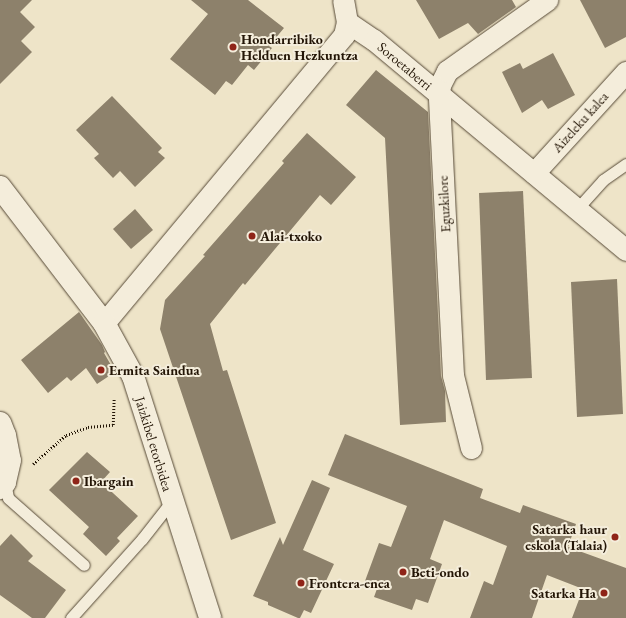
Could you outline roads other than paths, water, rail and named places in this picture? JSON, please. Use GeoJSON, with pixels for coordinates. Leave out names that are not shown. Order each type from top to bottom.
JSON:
{"type":"FeatureCollection","features":[{"type":"Feature","properties":{"kind":"street"},"geometry":{"type":"LineString","coordinates":[[104,323],[344,35],[347,22],[343,0]]}},
{"type":"Feature","properties":{"kind":"street","name":"Soroetaberri"},"geometry":{"type":"LineString","coordinates":[[347,22],[374,40],[439,94],[442,77],[447,71],[547,0]]}},
{"type":"Feature","properties":{"kind":"street","name":"Aizeleku kalea"},"geometry":{"type":"LineString","coordinates":[[539,177],[626,72]]}},
{"type":"Feature","properties":{"kind":"street"},"geometry":{"type":"LineString","coordinates":[[439,94],[626,250]]}},
{"type":"Feature","properties":{"kind":"street","name":"Eguzkilore"},"geometry":{"type":"LineString","coordinates":[[439,94],[454,375],[471,448]]}},
{"type":"Feature","properties":{"kind":"street","name":"Jaizkibel etorbidea"},"geometry":{"type":"LineString","coordinates":[[3,198],[104,323],[133,376],[171,502],[210,618]]}},
{"type":"Feature","properties":{"kind":"street"},"geometry":{"type":"LineString","coordinates":[[0,422],[6,435],[10,460],[2,485]]}},
{"type":"Feature","properties":{"kind":"lane"},"geometry":{"type":"LineString","coordinates":[[577,209],[603,180],[626,164]]}},
{"type":"Feature","properties":{"kind":"lane"},"geometry":{"type":"LineString","coordinates":[[2,485],[8,498],[84,565]]}},
{"type":"Feature","properties":{"kind":"lane"},"geometry":{"type":"LineString","coordinates":[[71,618],[142,539],[171,502]]}},
{"type":"Feature","properties":{"kind":"place","name":"Hondarribiko Helduen Hezkuntza"},"geometry":{"type":"Point","coordinates":[233,47]}},
{"type":"Feature","properties":{"kind":"place","name":"Alai-txoko"},"geometry":{"type":"Point","coordinates":[252,236]}},
{"type":"Feature","properties":{"kind":"place","name":"Ermita Saindua"},"geometry":{"type":"Point","coordinates":[101,370]}},
{"type":"Feature","properties":{"kind":"place","name":"Ibargain"},"geometry":{"type":"Point","coordinates":[76,481]}},
{"type":"Feature","properties":{"kind":"place","name":"Satarka haur eskola (Talaia)"},"geometry":{"type":"Point","coordinates":[615,537]}},
{"type":"Feature","properties":{"kind":"place","name":"Beti-ondo"},"geometry":{"type":"Point","coordinates":[403,572]}},
{"type":"Feature","properties":{"kind":"place","name":"Frontera-enea"},"geometry":{"type":"Point","coordinates":[301,583]}},
{"type":"Feature","properties":{"kind":"place","name":"Satarka Ha"},"geometry":{"type":"Point","coordinates":[604,593]}}]}
